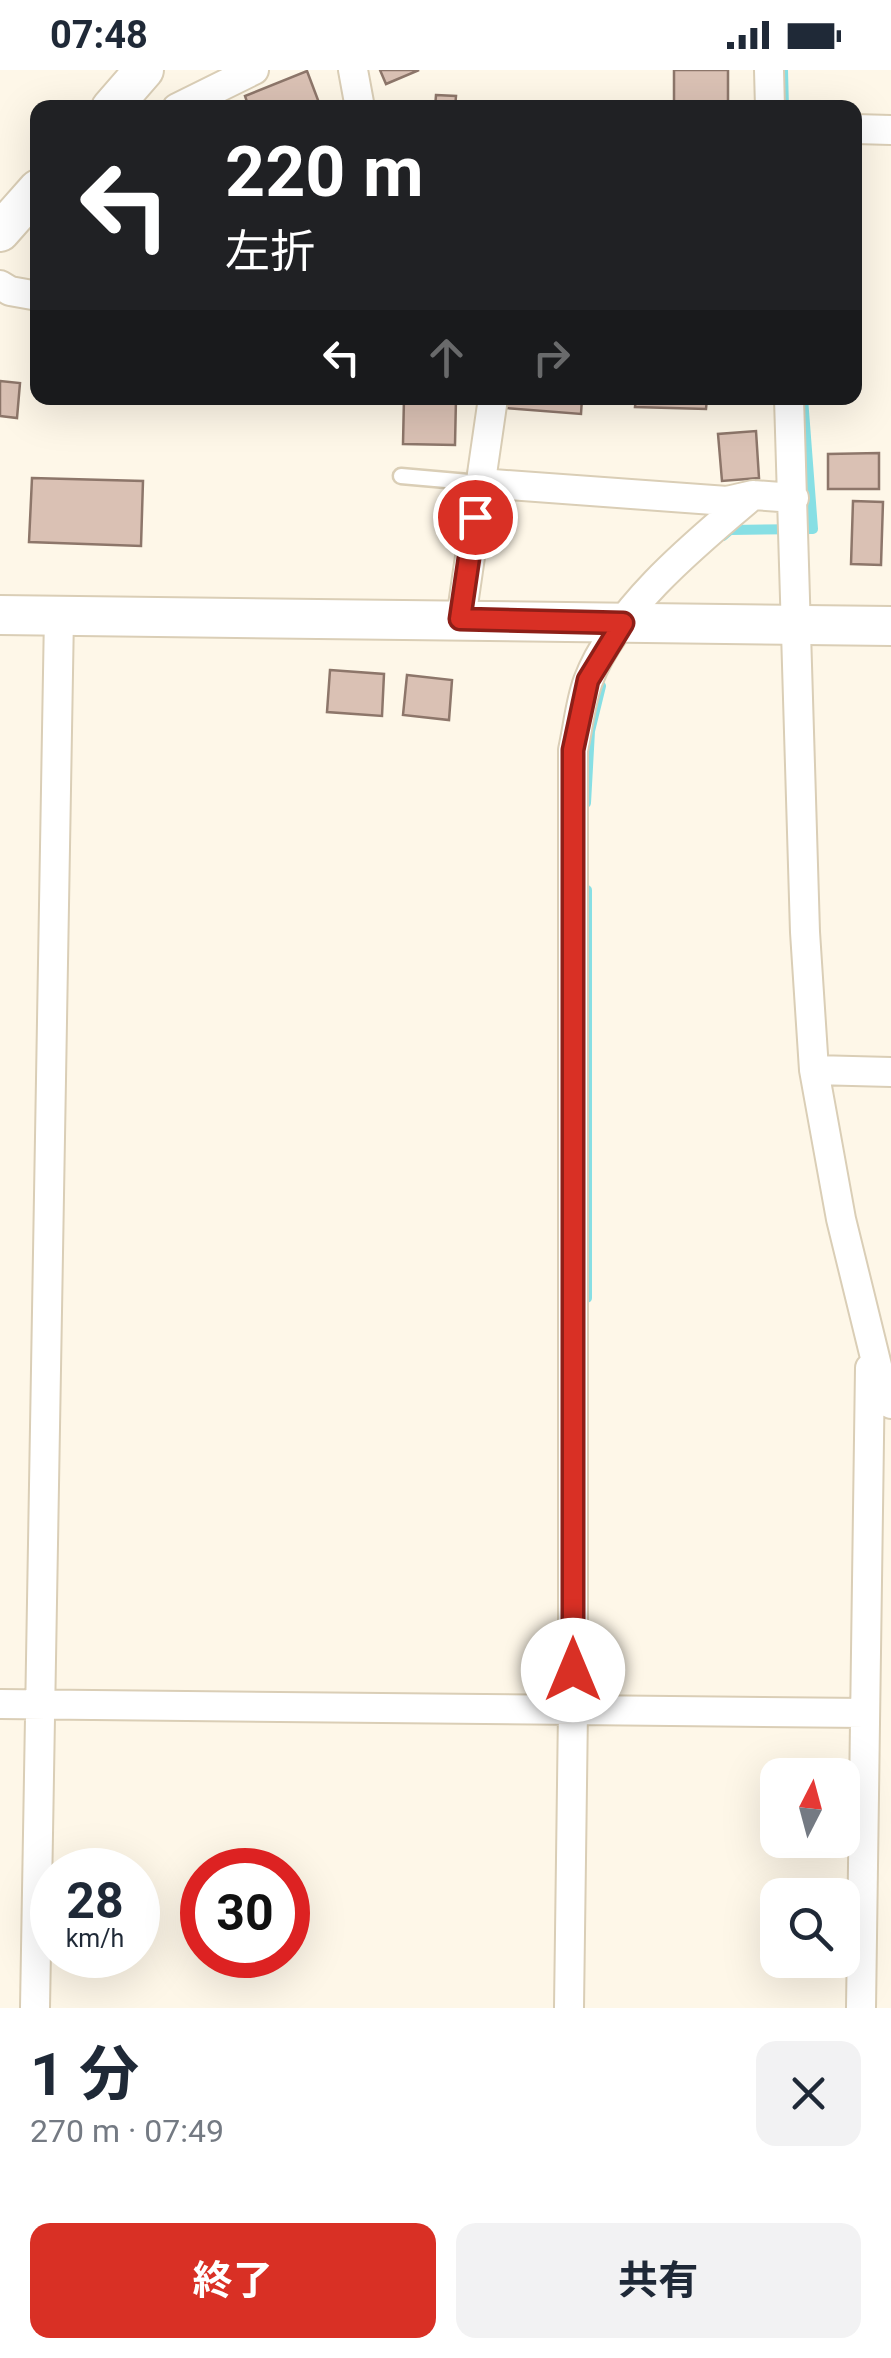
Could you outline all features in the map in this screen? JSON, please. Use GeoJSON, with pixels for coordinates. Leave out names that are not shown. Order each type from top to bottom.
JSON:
{"type":"FeatureCollection","features":[{"type":"Feature","properties":{"kind":"street"},"geometry":{"type":"LineString","coordinates":[[117,100],[144,70]]}},
{"type":"Feature","properties":{"kind":"street"},"geometry":{"type":"LineString","coordinates":[[193,100],[254,70]]}},
{"type":"Feature","properties":{"kind":"street"},"geometry":{"type":"LineString","coordinates":[[353,70],[359,100]]}},
{"type":"Feature","properties":{"kind":"street"},"geometry":{"type":"LineString","coordinates":[[769,70],[770,100]]}},
{"type":"Feature","properties":{"kind":"street"},"geometry":{"type":"LineString","coordinates":[[862,129],[891,130]]}},
{"type":"Feature","properties":{"kind":"street"},"geometry":{"type":"LineString","coordinates":[[0,232],[30,199]]}},
{"type":"Feature","properties":{"kind":"street"},"geometry":{"type":"LineString","coordinates":[[0,285],[30,295]]}},
{"type":"Feature","properties":{"kind":"street"},"geometry":{"type":"LineString","coordinates":[[460,619],[491,405]]}},
{"type":"Feature","properties":{"kind":"street"},"geometry":{"type":"LineString","coordinates":[[789,405],[805,932],[814,1070],[841,1219],[891,1404]]}},
{"type":"Feature","properties":{"kind":"street"},"geometry":{"type":"LineString","coordinates":[[480,483],[727,500],[754,495],[794,498]]}},
{"type":"Feature","properties":{"kind":"street"},"geometry":{"type":"LineString","coordinates":[[569,2008],[573,1710],[573,750],[588,680],[623,623],[662,574],[754,495]]}},
{"type":"Feature","properties":{"kind":"street"},"geometry":{"type":"LineString","coordinates":[[0,615],[891,626]]}},
{"type":"Feature","properties":{"kind":"street"},"geometry":{"type":"LineString","coordinates":[[36,2008],[59,615]]}},
{"type":"Feature","properties":{"kind":"street"},"geometry":{"type":"LineString","coordinates":[[814,1070],[891,1072]]}},
{"type":"Feature","properties":{"kind":"street"},"geometry":{"type":"LineString","coordinates":[[861,2008],[870,1337]]}},
{"type":"Feature","properties":{"kind":"street"},"geometry":{"type":"LineString","coordinates":[[0,1704],[865,1713]]}},
{"type":"Feature","properties":{"kind":"lane"},"geometry":{"type":"LineString","coordinates":[[401,476],[480,483]]}},
{"type":"Feature","properties":{"kind":"building"},"geometry":{"type":"Polygon","coordinates":[[[380,70],[419,70],[386,84],[380,70]]]}},
{"type":"Feature","properties":{"kind":"building"},"geometry":{"type":"Polygon","coordinates":[[[674,70],[728,70],[728,100],[674,100],[674,70]]]}},
{"type":"Feature","properties":{"kind":"building"},"geometry":{"type":"Polygon","coordinates":[[[307,71],[318,100],[246,100],[245,96],[307,71]]]}},
{"type":"Feature","properties":{"kind":"building"},"geometry":{"type":"Polygon","coordinates":[[[436,95],[456,96],[456,100],[436,100],[436,95]]]}},
{"type":"Feature","properties":{"kind":"building"},"geometry":{"type":"Polygon","coordinates":[[[0,381],[20,383],[17,418],[0,416],[0,381]]]}},
{"type":"Feature","properties":{"kind":"building"},"geometry":{"type":"Polygon","coordinates":[[[404,405],[456,405],[455,445],[403,444],[404,405]]]}},
{"type":"Feature","properties":{"kind":"building"},"geometry":{"type":"Polygon","coordinates":[[[506,405],[582,405],[581,414],[506,408],[506,405]]]}},
{"type":"Feature","properties":{"kind":"building"},"geometry":{"type":"Polygon","coordinates":[[[635,405],[706,405],[706,409],[635,405]]]}},
{"type":"Feature","properties":{"kind":"building"},"geometry":{"type":"Polygon","coordinates":[[[756,431],[759,478],[722,481],[718,434],[756,431]]]}},
{"type":"Feature","properties":{"kind":"building"},"geometry":{"type":"Polygon","coordinates":[[[879,453],[879,489],[828,489],[828,454],[879,453]]]}},
{"type":"Feature","properties":{"kind":"building"},"geometry":{"type":"Polygon","coordinates":[[[32,478],[143,481],[141,546],[29,542],[32,478]]]}},
{"type":"Feature","properties":{"kind":"building"},"geometry":{"type":"Polygon","coordinates":[[[853,501],[883,502],[881,565],[851,564],[853,501]]]}},
{"type":"Feature","properties":{"kind":"building"},"geometry":{"type":"Polygon","coordinates":[[[330,670],[384,674],[382,716],[327,712],[330,670]]]}},
{"type":"Feature","properties":{"kind":"building"},"geometry":{"type":"Polygon","coordinates":[[[407,675],[452,680],[449,720],[403,715],[407,675]]]}},
{"type":"Feature","properties":{"kind":"waterway"},"geometry":{"type":"LineString","coordinates":[[783,70],[784,100]]}},
{"type":"Feature","properties":{"kind":"waterway"},"geometry":{"type":"LineString","coordinates":[[723,536],[730,530],[813,529],[804,405]]}},
{"type":"Feature","properties":{"kind":"waterway"},"geometry":{"type":"LineString","coordinates":[[586,803],[590,731],[601,686]]}},
{"type":"Feature","properties":{"kind":"waterway"},"geometry":{"type":"LineString","coordinates":[[587,890],[587,1298]]}},
{"type":"Feature","properties":{"kind":"route"},"geometry":{"type":"LineString","coordinates":[[475,517],[460,619],[623,623],[588,680],[573,750],[573,1670]]}}]}
